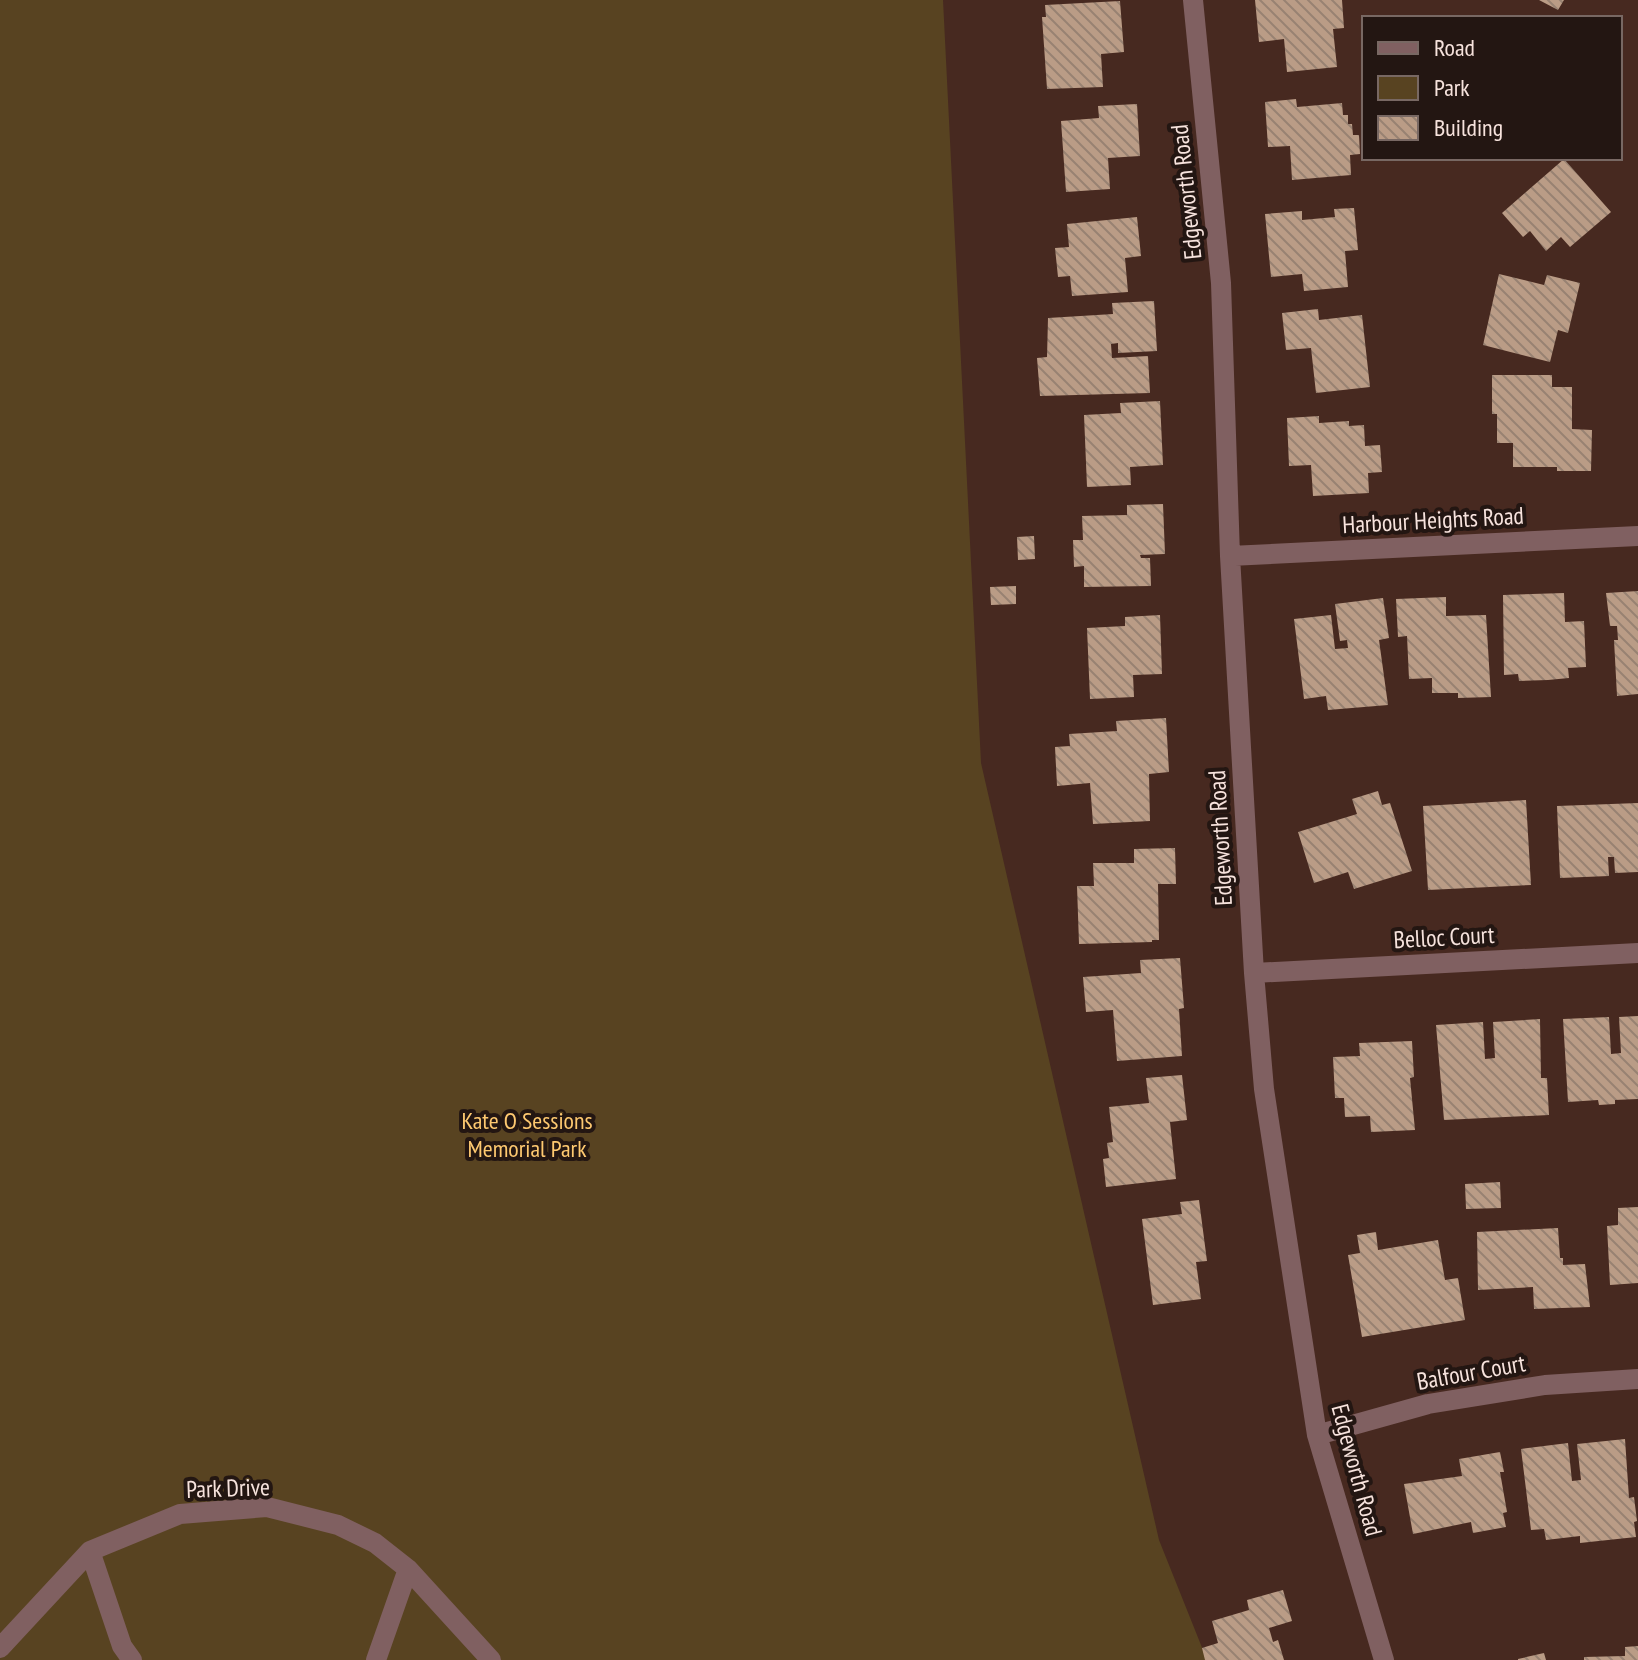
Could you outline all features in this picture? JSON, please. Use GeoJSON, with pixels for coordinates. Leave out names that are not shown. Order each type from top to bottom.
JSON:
{"type":"FeatureCollection","features":[{"type":"Feature","properties":{"kind":"street","name":"Edgeworth Road"},"geometry":{"type":"LineString","coordinates":[[1193,0],[1221,283],[1230,556],[1254,973],[1264,1089],[1317,1435],[1384,1660]]}},
{"type":"Feature","properties":{"kind":"street","name":"Harbour Heights Road"},"geometry":{"type":"LineString","coordinates":[[1230,556],[1638,536]]}},
{"type":"Feature","properties":{"kind":"street","name":"Belloc Court"},"geometry":{"type":"LineString","coordinates":[[1254,973],[1638,953]]}},
{"type":"Feature","properties":{"kind":"street","name":"Balfour Court"},"geometry":{"type":"LineString","coordinates":[[1317,1435],[1428,1404],[1545,1385],[1638,1379]]}},
{"type":"Feature","properties":{"kind":"street","name":"Park Drive"},"geometry":{"type":"LineString","coordinates":[[0,1648],[90,1551],[180,1514],[267,1507],[338,1525],[375,1543],[408,1569],[491,1660]]}},
{"type":"Feature","properties":{"kind":"street"},"geometry":{"type":"LineString","coordinates":[[90,1551],[122,1646],[132,1660]]}},
{"type":"Feature","properties":{"kind":"street"},"geometry":{"type":"LineString","coordinates":[[376,1660],[408,1569]]}},
{"type":"Feature","properties":{"kind":"green space","name":"Kate O Sessions Memorial Park"},"geometry":{"type":"Polygon","coordinates":[[[0,0],[943,0],[981,763],[1159,1540],[1207,1660],[0,1660],[0,0]]]}},
{"type":"Feature","properties":{"kind":"building"},"geometry":{"type":"Polygon","coordinates":[[[1255,0],[1342,0],[1344,28],[1333,29],[1337,67],[1287,72],[1284,39],[1259,42],[1255,0]]]}},
{"type":"Feature","properties":{"kind":"building"},"geometry":{"type":"Polygon","coordinates":[[[1539,0],[1564,0],[1558,10],[1539,0]]]}},
{"type":"Feature","properties":{"kind":"building"},"geometry":{"type":"Polygon","coordinates":[[[1120,1],[1124,52],[1101,54],[1103,87],[1047,89],[1042,17],[1046,17],[1045,5],[1120,1]]]}},
{"type":"Feature","properties":{"kind":"building"},"geometry":{"type":"Polygon","coordinates":[[[1296,99],[1297,107],[1342,103],[1343,115],[1348,115],[1353,135],[1359,135],[1360,154],[1350,155],[1351,175],[1292,180],[1290,146],[1268,147],[1265,102],[1296,99]]]}},
{"type":"Feature","properties":{"kind":"building"},"geometry":{"type":"Polygon","coordinates":[[[1137,104],[1140,156],[1108,158],[1110,189],[1066,192],[1061,121],[1099,118],[1098,106],[1137,104]]]}},
{"type":"Feature","properties":{"kind":"building"},"geometry":{"type":"Polygon","coordinates":[[[1563,160],[1611,212],[1570,247],[1561,237],[1546,251],[1530,231],[1523,237],[1502,213],[1563,160]]]}},
{"type":"Feature","properties":{"kind":"building"},"geometry":{"type":"Polygon","coordinates":[[[1354,208],[1358,250],[1345,251],[1348,287],[1304,291],[1302,274],[1271,277],[1265,214],[1302,211],[1302,220],[1335,217],[1334,209],[1354,208]]]}},
{"type":"Feature","properties":{"kind":"building"},"geometry":{"type":"Polygon","coordinates":[[[1137,217],[1141,256],[1125,258],[1128,292],[1072,296],[1070,276],[1058,277],[1055,248],[1069,247],[1067,224],[1137,217]]]}},
{"type":"Feature","properties":{"kind":"building"},"geometry":{"type":"Polygon","coordinates":[[[1499,274],[1544,285],[1547,275],[1580,283],[1568,333],[1558,330],[1550,362],[1483,345],[1499,274]]]}},
{"type":"Feature","properties":{"kind":"building"},"geometry":{"type":"Polygon","coordinates":[[[1154,301],[1157,351],[1118,353],[1118,343],[1111,344],[1112,358],[1148,356],[1150,393],[1040,396],[1037,358],[1047,357],[1048,318],[1113,314],[1112,303],[1154,301]]]}},
{"type":"Feature","properties":{"kind":"building"},"geometry":{"type":"Polygon","coordinates":[[[1318,309],[1319,320],[1362,315],[1370,387],[1316,393],[1311,348],[1286,350],[1282,313],[1318,309]]]}},
{"type":"Feature","properties":{"kind":"building"},"geometry":{"type":"Polygon","coordinates":[[[1492,375],[1552,375],[1552,387],[1572,387],[1572,429],[1592,430],[1591,471],[1513,467],[1513,443],[1497,443],[1497,414],[1492,414],[1492,375]]]}},
{"type":"Feature","properties":{"kind":"building"},"geometry":{"type":"Polygon","coordinates":[[[1160,401],[1163,465],[1130,467],[1131,485],[1087,487],[1084,415],[1121,413],[1120,403],[1160,401]]]}},
{"type":"Feature","properties":{"kind":"building"},"geometry":{"type":"Polygon","coordinates":[[[1319,416],[1319,423],[1349,421],[1349,426],[1364,425],[1365,446],[1380,445],[1382,472],[1368,473],[1369,493],[1313,496],[1311,465],[1289,466],[1287,418],[1319,416]]]}},
{"type":"Feature","properties":{"kind":"building"},"geometry":{"type":"Polygon","coordinates":[[[1163,504],[1165,554],[1140,555],[1141,558],[1150,558],[1151,586],[1084,587],[1084,566],[1074,567],[1073,540],[1083,540],[1082,516],[1127,515],[1127,505],[1163,504]]]}},
{"type":"Feature","properties":{"kind":"building"},"geometry":{"type":"Polygon","coordinates":[[[1034,536],[1035,559],[1018,560],[1017,537],[1034,536]]]}},
{"type":"Feature","properties":{"kind":"building"},"geometry":{"type":"Polygon","coordinates":[[[1016,586],[1016,604],[991,605],[990,587],[1016,586]]]}},
{"type":"Feature","properties":{"kind":"building"},"geometry":{"type":"Polygon","coordinates":[[[1638,591],[1638,694],[1617,696],[1614,640],[1618,640],[1617,626],[1610,626],[1606,593],[1638,591]]]}},
{"type":"Feature","properties":{"kind":"building"},"geometry":{"type":"Polygon","coordinates":[[[1564,593],[1565,622],[1584,621],[1586,667],[1568,668],[1569,678],[1519,681],[1518,674],[1504,675],[1503,595],[1564,593]]]}},
{"type":"Feature","properties":{"kind":"building"},"geometry":{"type":"Polygon","coordinates":[[[1446,597],[1446,616],[1486,615],[1491,697],[1458,698],[1458,693],[1432,693],[1432,678],[1409,679],[1407,636],[1398,637],[1396,599],[1446,597]]]}},
{"type":"Feature","properties":{"kind":"building"},"geometry":{"type":"Polygon","coordinates":[[[1383,598],[1389,638],[1379,640],[1388,705],[1328,710],[1326,696],[1304,699],[1294,619],[1331,615],[1335,649],[1348,648],[1347,640],[1340,641],[1335,604],[1383,598]]]}},
{"type":"Feature","properties":{"kind":"building"},"geometry":{"type":"Polygon","coordinates":[[[1160,615],[1162,674],[1133,675],[1134,697],[1090,699],[1087,628],[1125,626],[1125,617],[1160,615]]]}},
{"type":"Feature","properties":{"kind":"building"},"geometry":{"type":"Polygon","coordinates":[[[1166,718],[1169,772],[1149,774],[1150,821],[1093,824],[1090,783],[1057,786],[1055,747],[1070,746],[1069,734],[1117,731],[1116,721],[1166,718]]]}},
{"type":"Feature","properties":{"kind":"building"},"geometry":{"type":"Polygon","coordinates":[[[1378,791],[1382,805],[1390,803],[1412,871],[1354,889],[1348,872],[1314,883],[1298,832],[1357,814],[1352,799],[1378,791]]]}},
{"type":"Feature","properties":{"kind":"building"},"geometry":{"type":"Polygon","coordinates":[[[1526,800],[1531,885],[1428,890],[1423,806],[1526,800]]]}},
{"type":"Feature","properties":{"kind":"building"},"geometry":{"type":"Polygon","coordinates":[[[1638,803],[1638,872],[1615,873],[1614,857],[1608,857],[1609,876],[1560,878],[1557,806],[1638,803]]]}},
{"type":"Feature","properties":{"kind":"building"},"geometry":{"type":"Polygon","coordinates":[[[1175,848],[1176,884],[1158,884],[1159,940],[1079,944],[1077,886],[1094,886],[1093,863],[1134,863],[1134,849],[1175,848]]]}},
{"type":"Feature","properties":{"kind":"building"},"geometry":{"type":"Polygon","coordinates":[[[1180,958],[1184,1008],[1179,1009],[1182,1056],[1117,1061],[1113,1010],[1086,1012],[1083,977],[1141,973],[1140,960],[1180,958]]]}},
{"type":"Feature","properties":{"kind":"building"},"geometry":{"type":"Polygon","coordinates":[[[1638,1016],[1638,1099],[1615,1100],[1615,1104],[1599,1105],[1598,1100],[1568,1102],[1563,1019],[1609,1017],[1611,1054],[1621,1053],[1619,1017],[1638,1016]]]}},
{"type":"Feature","properties":{"kind":"building"},"geometry":{"type":"Polygon","coordinates":[[[1540,1019],[1541,1078],[1547,1078],[1549,1115],[1444,1120],[1436,1025],[1483,1022],[1485,1059],[1495,1058],[1493,1022],[1540,1019]]]}},
{"type":"Feature","properties":{"kind":"building"},"geometry":{"type":"Polygon","coordinates":[[[1412,1041],[1414,1077],[1410,1078],[1415,1130],[1371,1132],[1370,1116],[1345,1117],[1344,1098],[1335,1098],[1333,1057],[1360,1056],[1359,1043],[1412,1041]]]}},
{"type":"Feature","properties":{"kind":"building"},"geometry":{"type":"Polygon","coordinates":[[[1182,1075],[1187,1120],[1170,1122],[1176,1179],[1106,1187],[1103,1159],[1109,1158],[1107,1143],[1113,1142],[1109,1107],[1149,1103],[1146,1078],[1182,1075]]]}},
{"type":"Feature","properties":{"kind":"building"},"geometry":{"type":"Polygon","coordinates":[[[1500,1182],[1501,1208],[1466,1209],[1465,1184],[1500,1182]]]}},
{"type":"Feature","properties":{"kind":"building"},"geometry":{"type":"Polygon","coordinates":[[[1199,1200],[1207,1261],[1196,1262],[1201,1299],[1153,1305],[1142,1219],[1182,1214],[1180,1202],[1199,1200]]]}},
{"type":"Feature","properties":{"kind":"building"},"geometry":{"type":"Polygon","coordinates":[[[1638,1207],[1638,1283],[1610,1285],[1607,1226],[1618,1225],[1618,1208],[1638,1207]]]}},
{"type":"Feature","properties":{"kind":"building"},"geometry":{"type":"Polygon","coordinates":[[[1558,1228],[1563,1265],[1585,1264],[1590,1307],[1534,1309],[1533,1287],[1478,1290],[1477,1232],[1558,1228]]]}},
{"type":"Feature","properties":{"kind":"building"},"geometry":{"type":"Polygon","coordinates":[[[1376,1232],[1378,1250],[1438,1240],[1445,1280],[1458,1278],[1465,1320],[1362,1337],[1348,1255],[1360,1253],[1357,1235],[1376,1232]]]}},
{"type":"Feature","properties":{"kind":"building"},"geometry":{"type":"Polygon","coordinates":[[[1625,1439],[1629,1498],[1634,1497],[1637,1521],[1634,1522],[1636,1537],[1580,1543],[1580,1536],[1546,1540],[1544,1529],[1531,1530],[1521,1449],[1568,1443],[1572,1481],[1581,1480],[1577,1444],[1625,1439]]]}},
{"type":"Feature","properties":{"kind":"building"},"geometry":{"type":"Polygon","coordinates":[[[1500,1452],[1506,1527],[1473,1533],[1471,1522],[1413,1534],[1404,1484],[1462,1476],[1459,1459],[1500,1452]]]}},
{"type":"Feature","properties":{"kind":"building"},"geometry":{"type":"Polygon","coordinates":[[[1283,1590],[1292,1621],[1269,1628],[1273,1642],[1278,1640],[1284,1660],[1205,1660],[1202,1648],[1218,1643],[1212,1621],[1249,1610],[1247,1600],[1283,1590]]]}},
{"type":"Feature","properties":{"kind":"building"},"geometry":{"type":"Polygon","coordinates":[[[1638,1646],[1638,1660],[1584,1660],[1584,1657],[1625,1656],[1625,1647],[1638,1646]]]}},
{"type":"Feature","properties":{"kind":"building"},"geometry":{"type":"Polygon","coordinates":[[[1544,1653],[1546,1660],[1518,1660],[1518,1659],[1544,1653]]]}}]}
